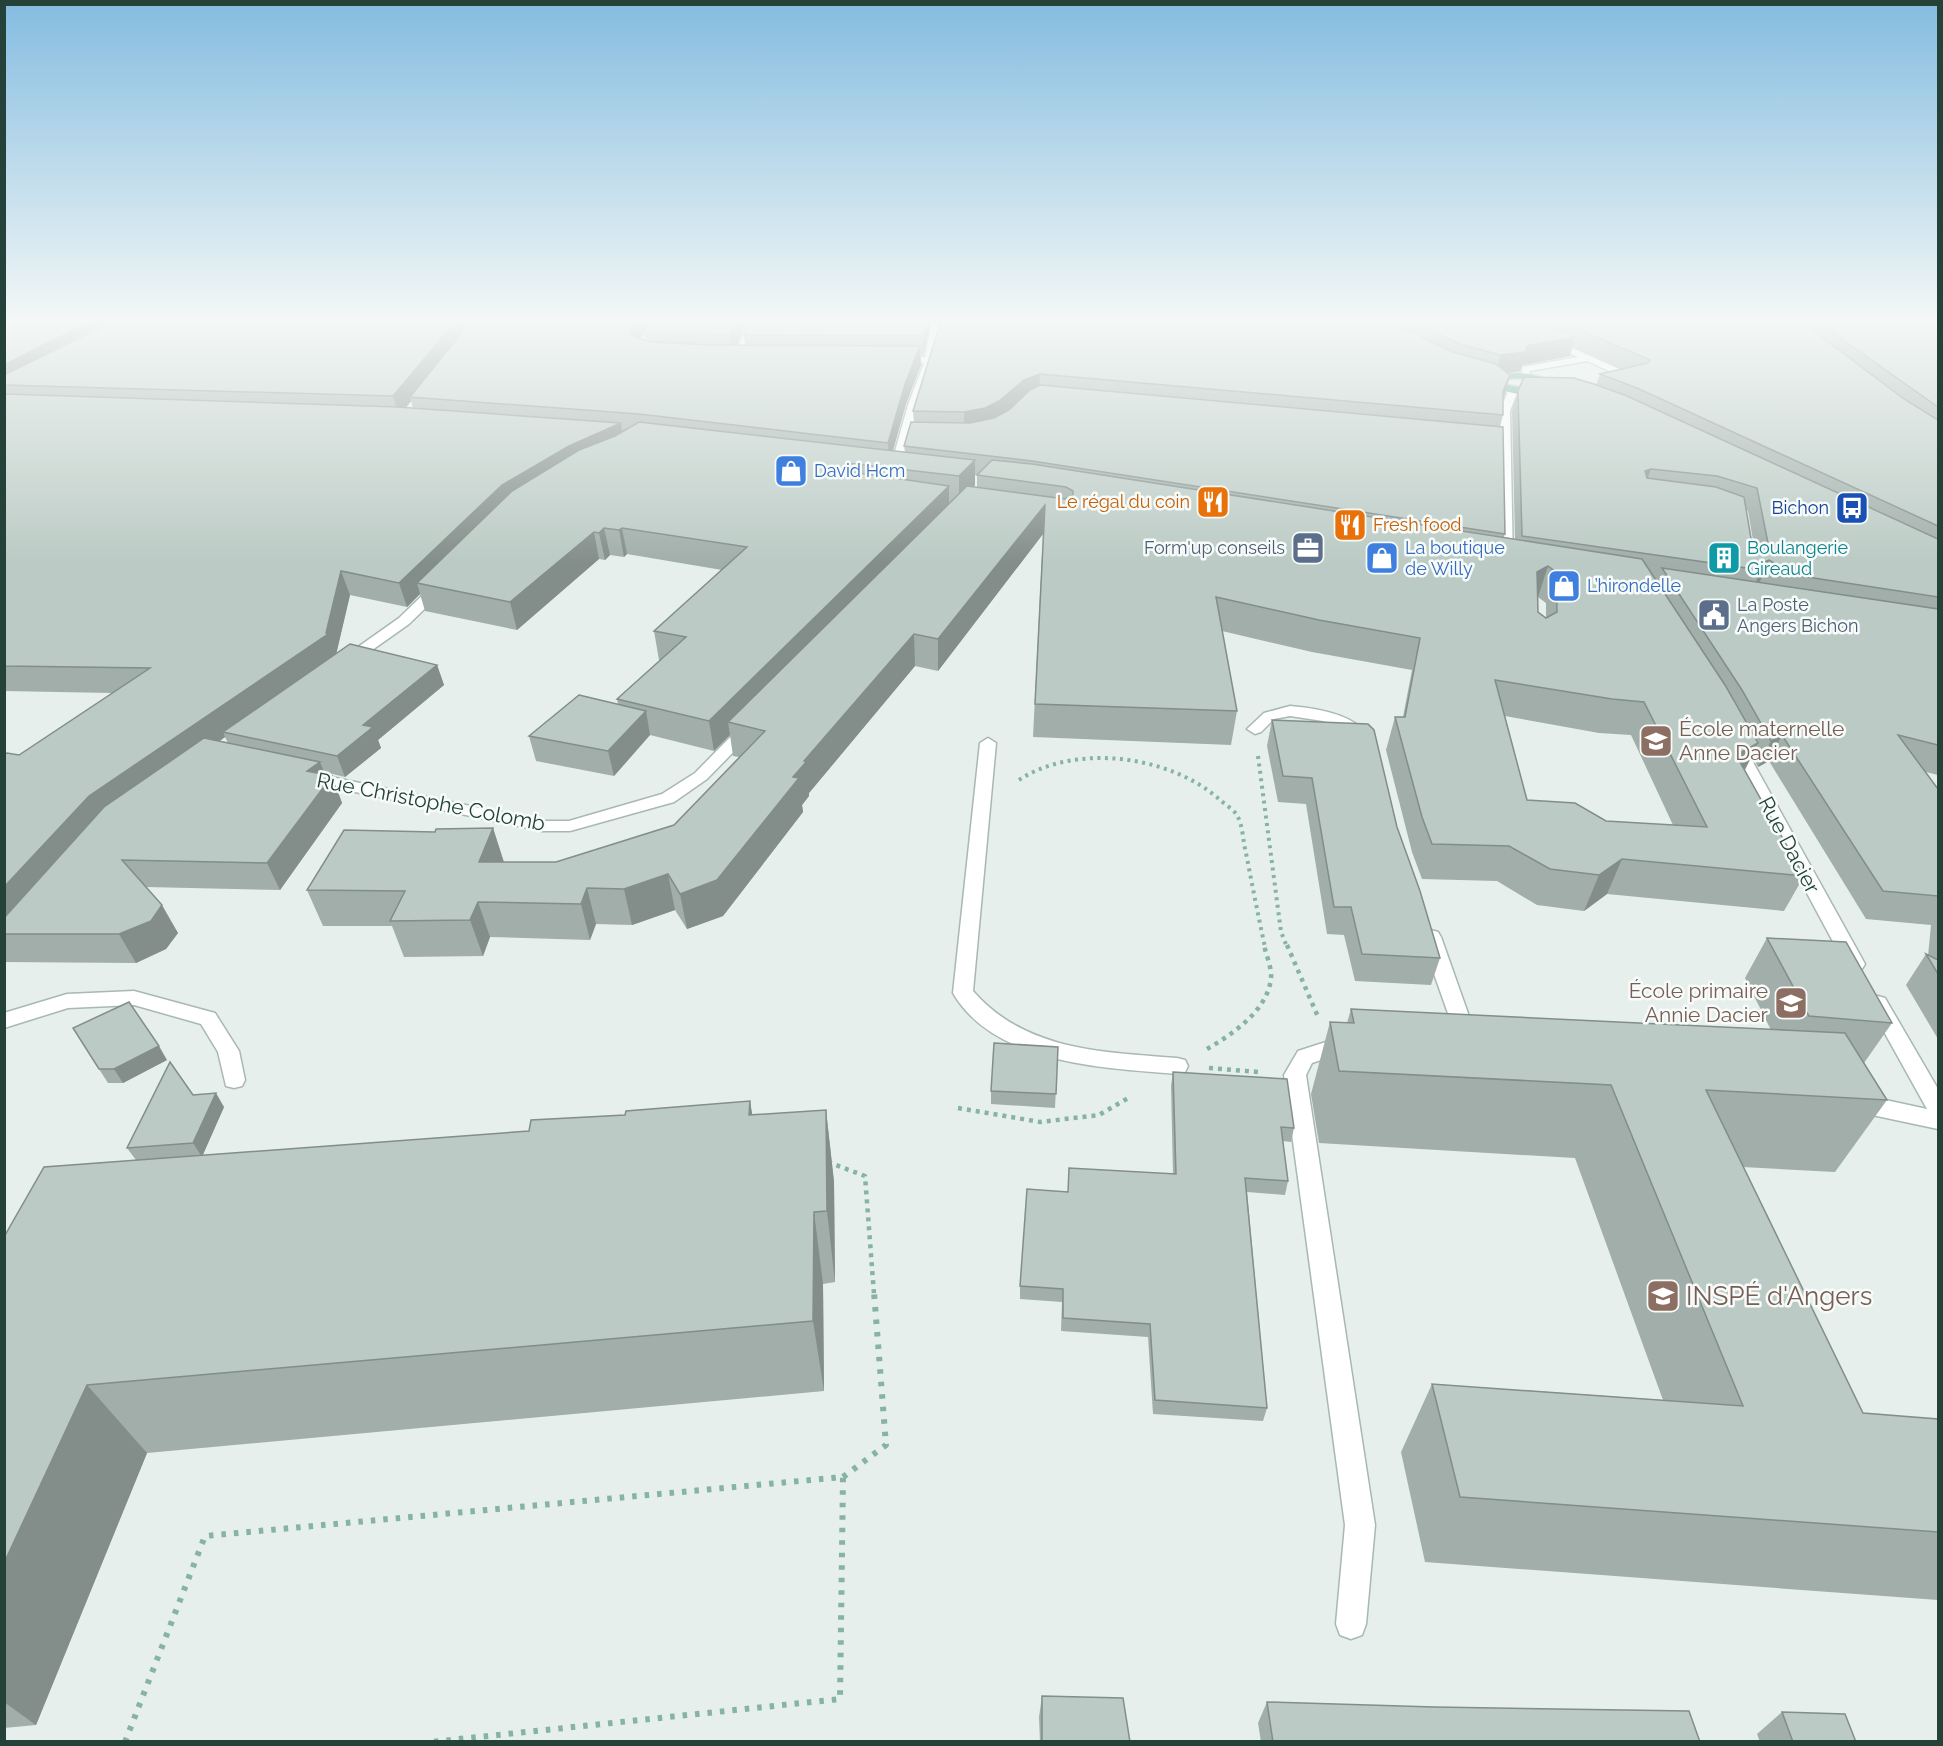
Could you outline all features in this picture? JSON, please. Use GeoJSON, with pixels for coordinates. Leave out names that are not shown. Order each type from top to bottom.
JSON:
{"type":"FeatureCollection","features":[{"type":"Feature","properties":{"kind":"street"},"geometry":{"type":"LineString","coordinates":[[896,469],[911,436],[915,401]]}},
{"type":"Feature","properties":{"kind":"street"},"geometry":{"type":"LineString","coordinates":[[1507,564],[1498,441],[1509,401]]}},
{"type":"Feature","properties":{"kind":"street"},"geometry":{"type":"LineString","coordinates":[[336,669],[404,621],[447,579]]}},
{"type":"Feature","properties":{"kind":"street"},"geometry":{"type":"LineString","coordinates":[[1255,729],[1270,715],[1294,711],[1323,716],[1356,731],[1370,746]]}},
{"type":"Feature","properties":{"kind":"street","name":"Rue Christophe Colomb"},"geometry":{"type":"LineString","coordinates":[[297,775],[542,826],[570,826],[668,798],[701,776],[759,717]]}},
{"type":"Feature","properties":{"kind":"street","name":"Rue Dacier"},"geometry":{"type":"LineString","coordinates":[[1729,734],[1938,1108]]}},
{"type":"Feature","properties":{"kind":"street"},"geometry":{"type":"LineString","coordinates":[[988,742],[963,993],[982,1016],[1006,1032],[1058,1051],[1102,1060],[1178,1066]]}},
{"type":"Feature","properties":{"kind":"street"},"geometry":{"type":"LineString","coordinates":[[1425,919],[1472,1055],[1450,1053]]}},
{"type":"Feature","properties":{"kind":"street"},"geometry":{"type":"LineString","coordinates":[[4,1021],[67,1001],[134,998],[208,1018],[228,1051],[234,1080]]}},
{"type":"Feature","properties":{"kind":"street"},"geometry":{"type":"LineString","coordinates":[[1351,1624],[1360,1525],[1295,1075],[1305,1057],[1332,1048],[1363,1047]]}},
{"type":"Feature","properties":{"kind":"street"},"geometry":{"type":"LineString","coordinates":[[1837,1098],[1879,1109],[1938,1120]]}},
{"type":"Feature","properties":{"kind":"path"},"geometry":{"type":"LineString","coordinates":[[1255,729],[1281,932],[1332,1048]]}},
{"type":"Feature","properties":{"kind":"path"},"geometry":{"type":"LineString","coordinates":[[981,820],[1009,790],[1034,770],[1070,759],[1088,758],[1133,761],[1169,769],[1202,784],[1238,816],[1271,977],[1263,1001],[1233,1034],[1178,1066]]}},
{"type":"Feature","properties":{"kind":"path"},"geometry":{"type":"LineString","coordinates":[[125,1742],[205,1536],[843,1477],[885,1445],[865,1176],[820,1159]]}},
{"type":"Feature","properties":{"kind":"path"},"geometry":{"type":"LineString","coordinates":[[431,1742],[840,1699],[843,1477]]}},
{"type":"Feature","properties":{"kind":"building"},"geometry":{"type":"Polygon","coordinates":[[[4,401],[230,401],[397,407],[621,423],[569,446],[502,485],[399,583],[341,571],[326,633],[328,634],[89,796],[4,887],[4,755],[7,753],[19,755],[150,668],[4,666],[4,401]]]}},
{"type":"Feature","properties":{"kind":"building"},"geometry":{"type":"Polygon","coordinates":[[[470,401],[900,401],[888,443],[639,414],[470,401]]]}},
{"type":"Feature","properties":{"kind":"building"},"geometry":{"type":"Polygon","coordinates":[[[916,401],[998,401],[985,408],[964,412],[913,411],[916,401]]]}},
{"type":"Feature","properties":{"kind":"building"},"geometry":{"type":"Polygon","coordinates":[[[1018,401],[1222,401],[1503,427],[1505,534],[1032,461],[904,446],[911,422],[970,423],[994,418],[1009,410],[1018,401]]]}},
{"type":"Feature","properties":{"kind":"building"},"geometry":{"type":"Polygon","coordinates":[[[1350,401],[1503,401],[1503,415],[1350,401]]]}},
{"type":"Feature","properties":{"kind":"building"},"geometry":{"type":"Polygon","coordinates":[[[1518,401],[1639,401],[1938,539],[1938,597],[1781,573],[1778,565],[1769,560],[1760,564],[1761,570],[1522,536],[1518,401]],[[1651,469],[1645,471],[1647,478],[1716,487],[1744,497],[1752,544],[1759,549],[1768,543],[1757,488],[1717,476],[1651,469]]]}},
{"type":"Feature","properties":{"kind":"building"},"geometry":{"type":"Polygon","coordinates":[[[1666,401],[1908,401],[1938,420],[1938,526],[1666,401]]]}},
{"type":"Feature","properties":{"kind":"building"},"geometry":{"type":"Polygon","coordinates":[[[639,422],[975,460],[959,476],[847,463],[847,470],[852,472],[949,486],[709,721],[617,699],[686,637],[654,631],[747,547],[622,528],[619,530],[604,528],[599,533],[594,532],[510,602],[417,583],[512,491],[579,450],[615,436],[639,422]]]}},
{"type":"Feature","properties":{"kind":"building"},"geometry":{"type":"Polygon","coordinates":[[[992,460],[1032,464],[1642,559],[1725,685],[1758,743],[1736,755],[1804,876],[1622,859],[1599,875],[1550,869],[1509,846],[1432,844],[1422,817],[1395,717],[1405,717],[1420,638],[1319,620],[1216,597],[1237,711],[1035,704],[1045,505],[938,639],[914,634],[804,761],[806,762],[793,777],[799,778],[717,880],[680,894],[668,874],[624,889],[587,888],[581,904],[478,902],[470,920],[390,921],[405,891],[307,890],[344,830],[435,832],[436,829],[493,828],[479,862],[556,862],[674,825],[765,731],[728,722],[967,486],[1065,499],[1073,495],[1073,491],[1066,487],[977,475],[992,460]],[[1548,566],[1537,572],[1538,612],[1546,618],[1557,612],[1556,572],[1548,566]],[[1495,680],[1527,800],[1575,803],[1606,821],[1707,827],[1644,702],[1495,680]]]}},
{"type":"Feature","properties":{"kind":"building"},"geometry":{"type":"Polygon","coordinates":[[[1662,568],[1938,609],[1938,745],[1898,735],[1938,789],[1938,896],[1883,891],[1782,735],[1771,741],[1742,690],[1662,568]]]}},
{"type":"Feature","properties":{"kind":"building"},"geometry":{"type":"Polygon","coordinates":[[[350,644],[437,665],[363,725],[373,727],[337,756],[223,732],[350,644]]]}},
{"type":"Feature","properties":{"kind":"building"},"geometry":{"type":"Polygon","coordinates":[[[579,695],[646,711],[608,751],[529,736],[579,695]]]}},
{"type":"Feature","properties":{"kind":"building"},"geometry":{"type":"Polygon","coordinates":[[[1272,720],[1368,724],[1374,730],[1397,827],[1420,891],[1440,958],[1362,954],[1351,907],[1334,907],[1312,778],[1283,776],[1272,720]]]}},
{"type":"Feature","properties":{"kind":"building"},"geometry":{"type":"Polygon","coordinates":[[[204,738],[320,762],[307,771],[332,776],[267,863],[122,860],[162,905],[151,921],[119,934],[4,934],[4,918],[104,807],[204,738]]]}},
{"type":"Feature","properties":{"kind":"building"},"geometry":{"type":"Polygon","coordinates":[[[1767,938],[1846,942],[1892,1023],[1809,1016],[1767,938]]]}},
{"type":"Feature","properties":{"kind":"building"},"geometry":{"type":"Polygon","coordinates":[[[1926,954],[1938,960],[1938,974],[1926,954]]]}},
{"type":"Feature","properties":{"kind":"building"},"geometry":{"type":"Polygon","coordinates":[[[129,1002],[159,1046],[114,1069],[99,1069],[73,1028],[129,1002]]]}},
{"type":"Feature","properties":{"kind":"building"},"geometry":{"type":"Polygon","coordinates":[[[1351,1009],[1845,1033],[1887,1100],[1706,1090],[1863,1413],[1938,1419],[1938,1532],[1460,1497],[1432,1384],[1743,1406],[1611,1085],[1339,1071],[1330,1022],[1354,1023],[1351,1009]]]}},
{"type":"Feature","properties":{"kind":"building"},"geometry":{"type":"Polygon","coordinates":[[[994,1043],[1058,1047],[1056,1094],[991,1091],[994,1043]]]}},
{"type":"Feature","properties":{"kind":"building"},"geometry":{"type":"Polygon","coordinates":[[[170,1062],[193,1095],[216,1093],[193,1143],[127,1148],[170,1062]]]}},
{"type":"Feature","properties":{"kind":"building"},"geometry":{"type":"Polygon","coordinates":[[[1173,1072],[1287,1079],[1294,1128],[1281,1127],[1288,1181],[1245,1178],[1267,1408],[1155,1400],[1150,1324],[1063,1318],[1063,1289],[1020,1286],[1027,1189],[1068,1192],[1069,1168],[1176,1174],[1173,1072]]]}},
{"type":"Feature","properties":{"kind":"building"},"geometry":{"type":"Polygon","coordinates":[[[750,1101],[749,1115],[826,1110],[827,1211],[814,1212],[813,1321],[87,1385],[4,1563],[4,1237],[44,1167],[529,1131],[531,1120],[625,1115],[626,1111],[750,1101]]]}},
{"type":"Feature","properties":{"kind":"building"},"geometry":{"type":"Polygon","coordinates":[[[1042,1696],[1123,1698],[1130,1742],[1042,1742],[1042,1696]]]}},
{"type":"Feature","properties":{"kind":"building"},"geometry":{"type":"Polygon","coordinates":[[[1267,1702],[1689,1711],[1700,1742],[1273,1742],[1267,1702]]]}},
{"type":"Feature","properties":{"kind":"building"},"geometry":{"type":"Polygon","coordinates":[[[1782,1712],[1845,1714],[1856,1742],[1793,1742],[1782,1712]]]}},
{"type":"Feature","properties":{"kind":"place","name":"David Hcm"},"geometry":{"type":"Point","coordinates":[791,471]}},
{"type":"Feature","properties":{"kind":"place","name":"Le régal du coin"},"geometry":{"type":"Point","coordinates":[1213,502]}},
{"type":"Feature","properties":{"kind":"place","name":"Bichon"},"geometry":{"type":"Point","coordinates":[1852,508]}},
{"type":"Feature","properties":{"kind":"place","name":"Fresh food"},"geometry":{"type":"Point","coordinates":[1350,525]}},
{"type":"Feature","properties":{"kind":"place","name":"Form'up conseils"},"geometry":{"type":"Point","coordinates":[1308,548]}},
{"type":"Feature","properties":{"kind":"place","name":"La boutique de Willy"},"geometry":{"type":"Point","coordinates":[1382,558]}},
{"type":"Feature","properties":{"kind":"place","name":"Boulangerie Gireaud"},"geometry":{"type":"Point","coordinates":[1724,558]}},
{"type":"Feature","properties":{"kind":"place","name":"L’hirondelle"},"geometry":{"type":"Point","coordinates":[1564,586]}},
{"type":"Feature","properties":{"kind":"place","name":"La Poste Angers Bichon"},"geometry":{"type":"Point","coordinates":[1714,615]}},
{"type":"Feature","properties":{"kind":"place","name":"École maternelle Anne Dacier"},"geometry":{"type":"Point","coordinates":[1656,741]}},
{"type":"Feature","properties":{"kind":"place","name":"École primaire Annie Dacier"},"geometry":{"type":"Point","coordinates":[1791,1003]}},
{"type":"Feature","properties":{"kind":"place","name":"INSPÉ d'Angers"},"geometry":{"type":"Point","coordinates":[1663,1296]}}]}
